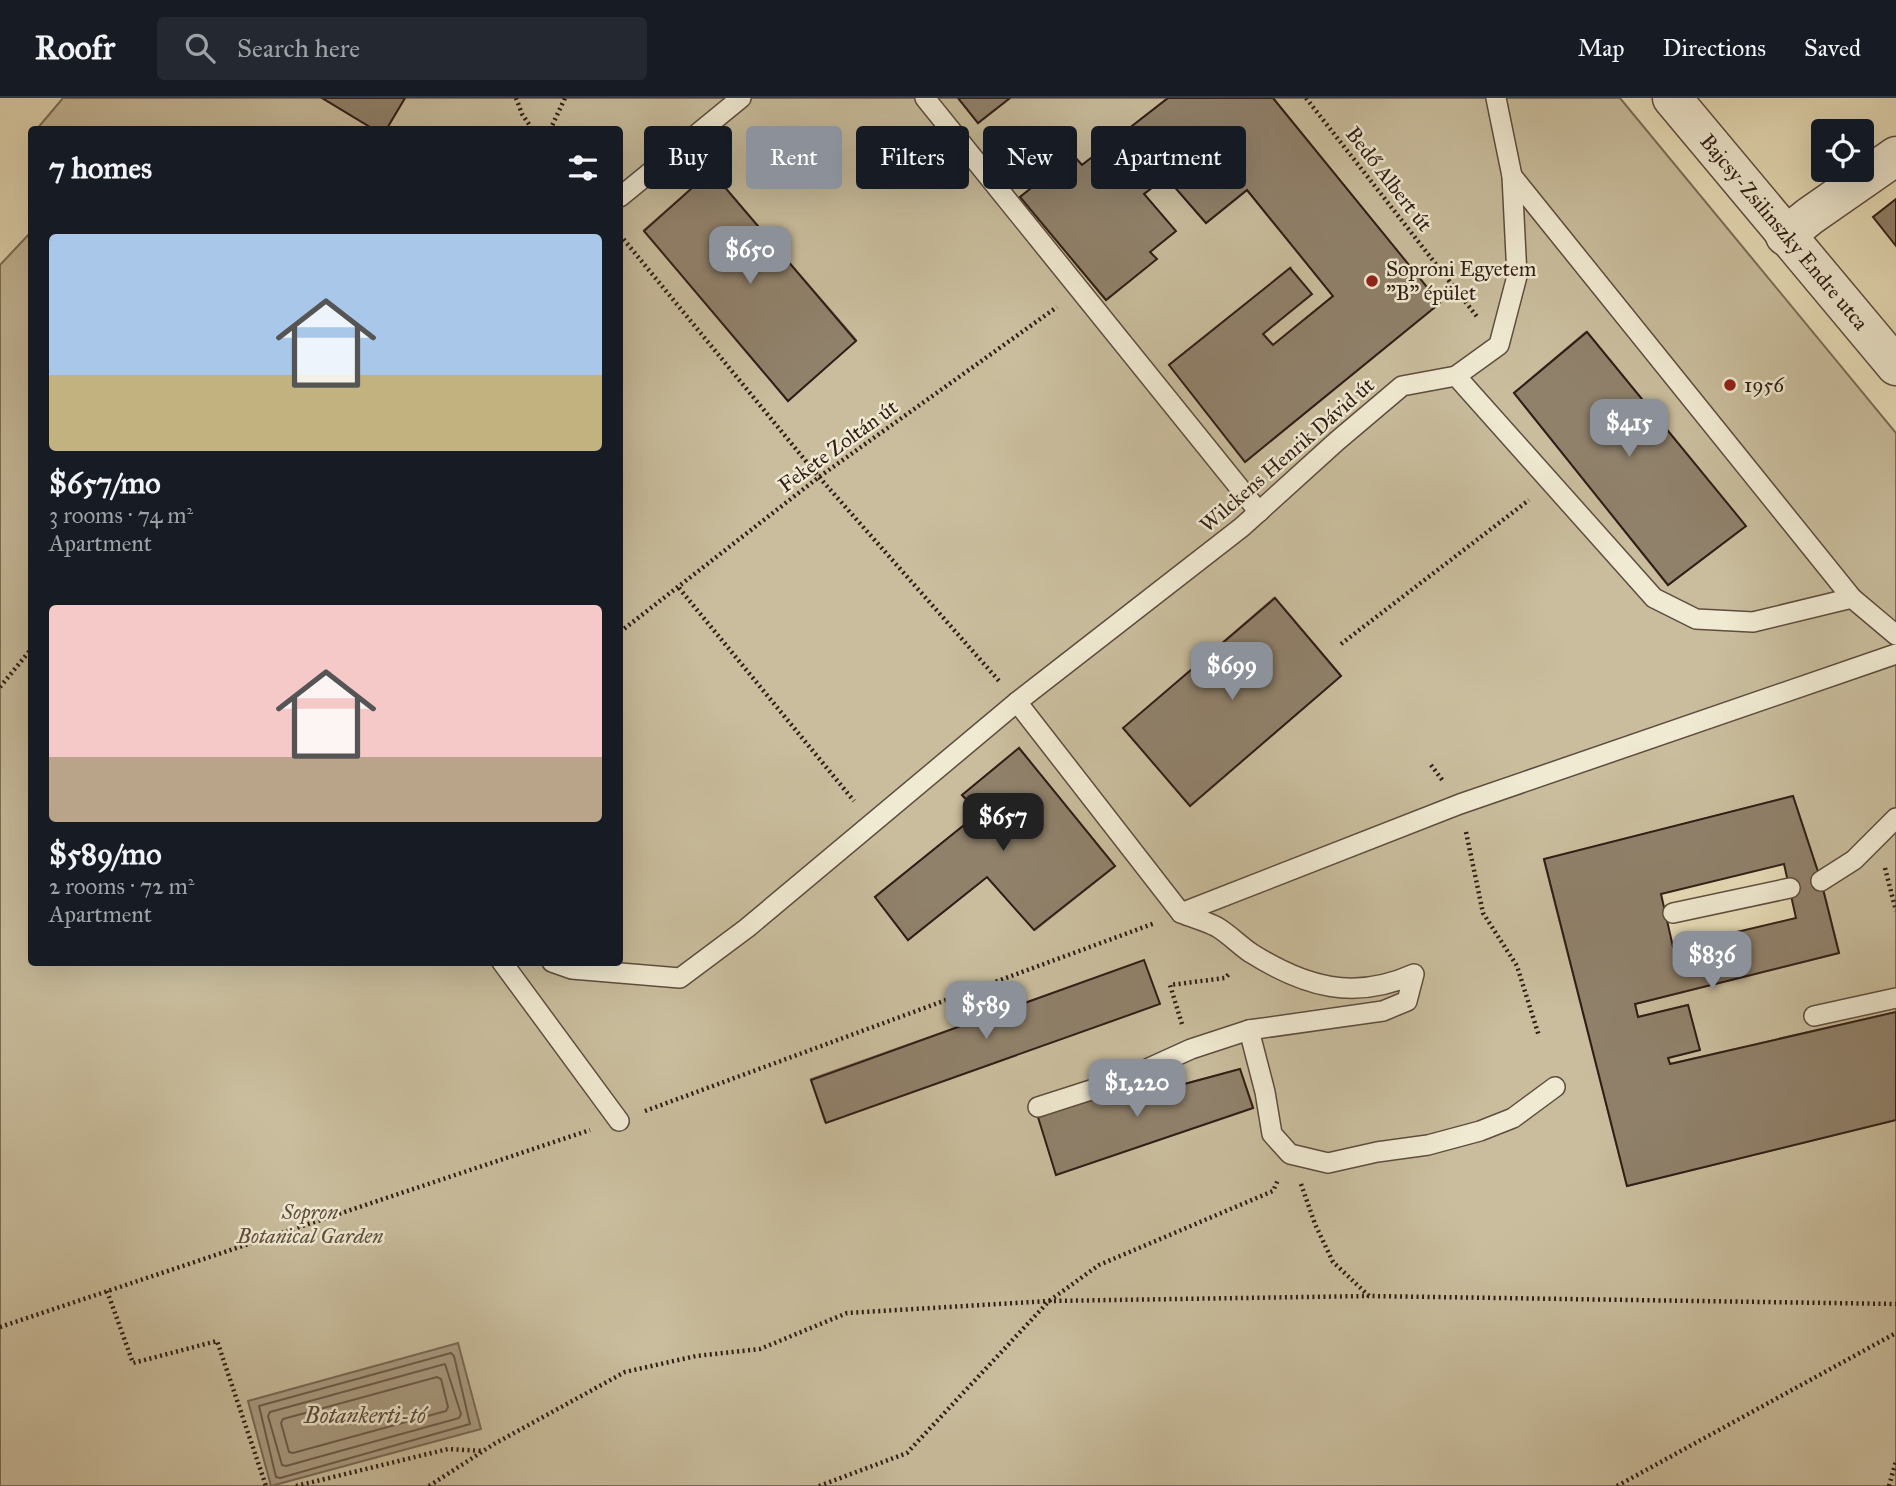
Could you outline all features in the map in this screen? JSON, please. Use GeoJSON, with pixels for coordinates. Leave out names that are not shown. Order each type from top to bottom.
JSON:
{"type":"FeatureCollection","features":[{"type":"Feature","properties":{"kind":"street","name":"Bajcsy-Zsilinszky Endre utca"},"geometry":{"type":"LineString","coordinates":[[1672,98],[1896,366]]}},
{"type":"Feature","properties":{"kind":"street"},"geometry":{"type":"LineString","coordinates":[[1786,236],[1896,156]]}},
{"type":"Feature","properties":{"kind":"lane"},"geometry":{"type":"LineString","coordinates":[[623,195],[741,98]]}},
{"type":"Feature","properties":{"kind":"lane"},"geometry":{"type":"LineString","coordinates":[[925,98],[1259,512]]}},
{"type":"Feature","properties":{"kind":"lane"},"geometry":{"type":"LineString","coordinates":[[1496,98],[1512,176],[1517,276],[1499,345]]}},
{"type":"Feature","properties":{"kind":"lane"},"geometry":{"type":"LineString","coordinates":[[1512,176],[1852,597],[1896,635]]}},
{"type":"Feature","properties":{"kind":"lane","name":"Wilckens Henrik Dávid út"},"geometry":{"type":"LineString","coordinates":[[563,966],[572,969],[680,978],[747,928],[1017,702],[1259,512],[1402,386],[1457,376],[1499,345]]}},
{"type":"Feature","properties":{"kind":"lane"},"geometry":{"type":"LineString","coordinates":[[1457,376],[1654,598],[1696,619],[1753,622],[1852,597]]}},
{"type":"Feature","properties":{"kind":"lane"},"geometry":{"type":"LineString","coordinates":[[1181,913],[1460,804],[1896,654]]}},
{"type":"Feature","properties":{"kind":"lane"},"geometry":{"type":"LineString","coordinates":[[1017,702],[1181,913],[1216,926],[1289,976],[1324,987],[1363,989],[1389,985],[1414,974],[1407,1001],[1383,1012],[1249,1030],[1191,1049],[1125,1079],[1038,1107]]}},
{"type":"Feature","properties":{"kind":"lane"},"geometry":{"type":"LineString","coordinates":[[1821,881],[1854,860],[1896,818]]}},
{"type":"Feature","properties":{"kind":"lane"},"geometry":{"type":"LineString","coordinates":[[1674,913],[1790,888]]}},
{"type":"Feature","properties":{"kind":"lane"},"geometry":{"type":"LineString","coordinates":[[505,966],[619,1121]]}},
{"type":"Feature","properties":{"kind":"lane"},"geometry":{"type":"LineString","coordinates":[[1814,1016],[1896,998]]}},
{"type":"Feature","properties":{"kind":"lane"},"geometry":{"type":"LineString","coordinates":[[1249,1030],[1265,1091],[1272,1134],[1290,1154],[1328,1163],[1377,1152],[1429,1145],[1513,1118],[1555,1087]]}},
{"type":"Feature","properties":{"kind":"path"},"geometry":{"type":"LineString","coordinates":[[516,98],[530,126]]}},
{"type":"Feature","properties":{"kind":"path"},"geometry":{"type":"LineString","coordinates":[[553,126],[565,98]]}},
{"type":"Feature","properties":{"kind":"path","name":"Bedő Albert út"},"geometry":{"type":"LineString","coordinates":[[1306,98],[1499,345]]}},
{"type":"Feature","properties":{"kind":"path"},"geometry":{"type":"LineString","coordinates":[[623,239],[819,477],[1017,702]]}},
{"type":"Feature","properties":{"kind":"path","name":"Fekete Zoltán út"},"geometry":{"type":"LineString","coordinates":[[623,630],[819,477],[1079,291]]}},
{"type":"Feature","properties":{"kind":"path"},"geometry":{"type":"LineString","coordinates":[[1342,644],[1551,483]]}},
{"type":"Feature","properties":{"kind":"path"},"geometry":{"type":"LineString","coordinates":[[679,588],[873,824]]}},
{"type":"Feature","properties":{"kind":"path"},"geometry":{"type":"LineString","coordinates":[[0,687],[28,654]]}},
{"type":"Feature","properties":{"kind":"path"},"geometry":{"type":"LineString","coordinates":[[1460,804],[1483,913],[1517,966],[1539,1036]]}},
{"type":"Feature","properties":{"kind":"path"},"geometry":{"type":"LineString","coordinates":[[1877,837],[1896,911]]}},
{"type":"Feature","properties":{"kind":"path"},"geometry":{"type":"LineString","coordinates":[[1191,1049],[1170,985],[1225,978]]}},
{"type":"Feature","properties":{"kind":"path"},"geometry":{"type":"LineString","coordinates":[[1290,1154],[1315,1224],[1333,1262],[1370,1296]]}},
{"type":"Feature","properties":{"kind":"path"},"geometry":{"type":"LineString","coordinates":[[819,1486],[907,1452],[1049,1301],[1100,1265],[1273,1191],[1290,1154]]}},
{"type":"Feature","properties":{"kind":"path"},"geometry":{"type":"LineString","coordinates":[[107,1291],[133,1363],[217,1341],[266,1486]]}},
{"type":"Feature","properties":{"kind":"path"},"geometry":{"type":"LineString","coordinates":[[429,1486],[483,1451],[625,1372],[696,1356],[760,1349],[847,1313],[1049,1301],[1370,1296],[1896,1304]]}},
{"type":"Feature","properties":{"kind":"path"},"geometry":{"type":"LineString","coordinates":[[1617,1486],[1896,1333]]}},
{"type":"Feature","properties":{"kind":"path"},"geometry":{"type":"LineString","coordinates":[[296,1486],[448,1449],[483,1451]]}},
{"type":"Feature","properties":{"kind":"path"},"geometry":{"type":"LineString","coordinates":[[1889,1486],[1896,1461]]}},
{"type":"Feature","properties":{"kind":"green space"},"geometry":{"type":"Polygon","coordinates":[[[63,98],[322,98],[368,126],[39,126],[63,98]]]}},
{"type":"Feature","properties":{"kind":"green space","name":"Sopron Botanical Garden"},"geometry":{"type":"Polygon","coordinates":[[[405,98],[958,98],[978,123],[1010,98],[1168,98],[1132,126],[1091,126],[1091,158],[1082,165],[1077,159],[1077,126],[983,126],[983,189],[1030,189],[1020,197],[1106,300],[1156,259],[1150,252],[1175,231],[1144,194],[1150,189],[1176,189],[1206,223],[1247,190],[1333,296],[1273,345],[1263,334],[1290,269],[1169,365],[1246,461],[1439,303],[1273,98],[1620,98],[1896,433],[1896,1012],[1670,1064],[1668,1058],[1699,1050],[1688,1005],[1638,1017],[1635,1004],[1839,953],[1821,881],[1793,796],[1544,860],[1627,1186],[1896,1120],[1896,1486],[0,1486],[0,265],[28,235],[28,966],[623,966],[623,126],[388,126],[405,98]],[[644,126],[644,189],[691,189],[644,230],[788,401],[856,340],[726,189],[732,189],[732,126],[644,126]],[[1586,332],[1514,393],[1668,585],[1745,526],[1586,332]],[[1274,598],[1124,728],[1190,805],[1341,676],[1274,598]],[[1019,748],[962,795],[979,813],[875,897],[908,940],[987,877],[1035,930],[1115,866],[1019,748]],[[1144,961],[811,1079],[825,1122],[826,1122],[1144,961]],[[1240,1069],[1140,1096],[1137,1085],[1038,1114],[1056,1175],[1253,1107],[1240,1069]]]}},
{"type":"Feature","properties":{"kind":"water","name":"Botankerti-tó"},"geometry":{"type":"Polygon","coordinates":[[[458,1343],[481,1429],[271,1486],[248,1401],[458,1343]]]}},
{"type":"Feature","properties":{"kind":"building"},"geometry":{"type":"Polygon","coordinates":[[[322,98],[405,98],[388,126],[368,126],[322,98]]]}},
{"type":"Feature","properties":{"kind":"building"},"geometry":{"type":"Polygon","coordinates":[[[958,98],[1010,98],[978,123],[958,98]]]}},
{"type":"Feature","properties":{"kind":"building","name":"Soproni Egyetem \"B\" épület"},"geometry":{"type":"Polygon","coordinates":[[[1168,98],[1273,98],[1440,303],[1245,462],[1169,365],[1290,268],[1312,294],[1263,334],[1273,345],[1333,296],[1247,190],[1206,223],[1176,189],[1246,189],[1246,126],[1132,126],[1168,98]]]}},
{"type":"Feature","properties":{"kind":"building","name":"Soproni Egyetem \"B\" épület"},"geometry":{"type":"Polygon","coordinates":[[[1091,158],[1091,189],[1150,189],[1144,194],[1176,231],[1150,252],[1157,259],[1106,300],[1020,197],[1030,189],[1077,189],[1077,159],[1082,165],[1091,158]]]}},
{"type":"Feature","properties":{"kind":"building"},"geometry":{"type":"Polygon","coordinates":[[[691,189],[726,189],[856,341],[788,401],[644,231],[691,189]]]}},
{"type":"Feature","properties":{"kind":"building"},"geometry":{"type":"Polygon","coordinates":[[[1896,199],[1896,246],[1873,217],[1896,199]]]}},
{"type":"Feature","properties":{"kind":"building"},"geometry":{"type":"Polygon","coordinates":[[[1587,332],[1746,526],[1668,585],[1514,393],[1587,332]]]}},
{"type":"Feature","properties":{"kind":"building"},"geometry":{"type":"Polygon","coordinates":[[[1275,598],[1341,676],[1190,806],[1123,728],[1275,598]]]}},
{"type":"Feature","properties":{"kind":"building"},"geometry":{"type":"Polygon","coordinates":[[[1019,748],[1115,866],[1034,930],[987,877],[908,940],[875,897],[979,813],[962,795],[1019,748]]]}},
{"type":"Feature","properties":{"kind":"building"},"geometry":{"type":"Polygon","coordinates":[[[1793,796],[1821,881],[1839,953],[1635,1004],[1638,1017],[1688,1005],[1700,1050],[1668,1058],[1670,1064],[1896,1012],[1896,1120],[1627,1186],[1544,859],[1793,796]],[[1784,864],[1661,894],[1673,947],[1796,918],[1784,864]]]}},
{"type":"Feature","properties":{"kind":"building"},"geometry":{"type":"Polygon","coordinates":[[[1144,960],[1160,1004],[826,1123],[811,1080],[1144,960]]]}},
{"type":"Feature","properties":{"kind":"building"},"geometry":{"type":"Polygon","coordinates":[[[1240,1069],[1253,1108],[1056,1175],[1037,1114],[1138,1085],[1140,1096],[1240,1069]]]}},
{"type":"Feature","properties":{"kind":"place","name":"Soproni Egyetem \"B\" épület"},"geometry":{"type":"Point","coordinates":[1372,281]}},
{"type":"Feature","properties":{"kind":"place","name":"1956"},"geometry":{"type":"Point","coordinates":[1730,385]}}]}
